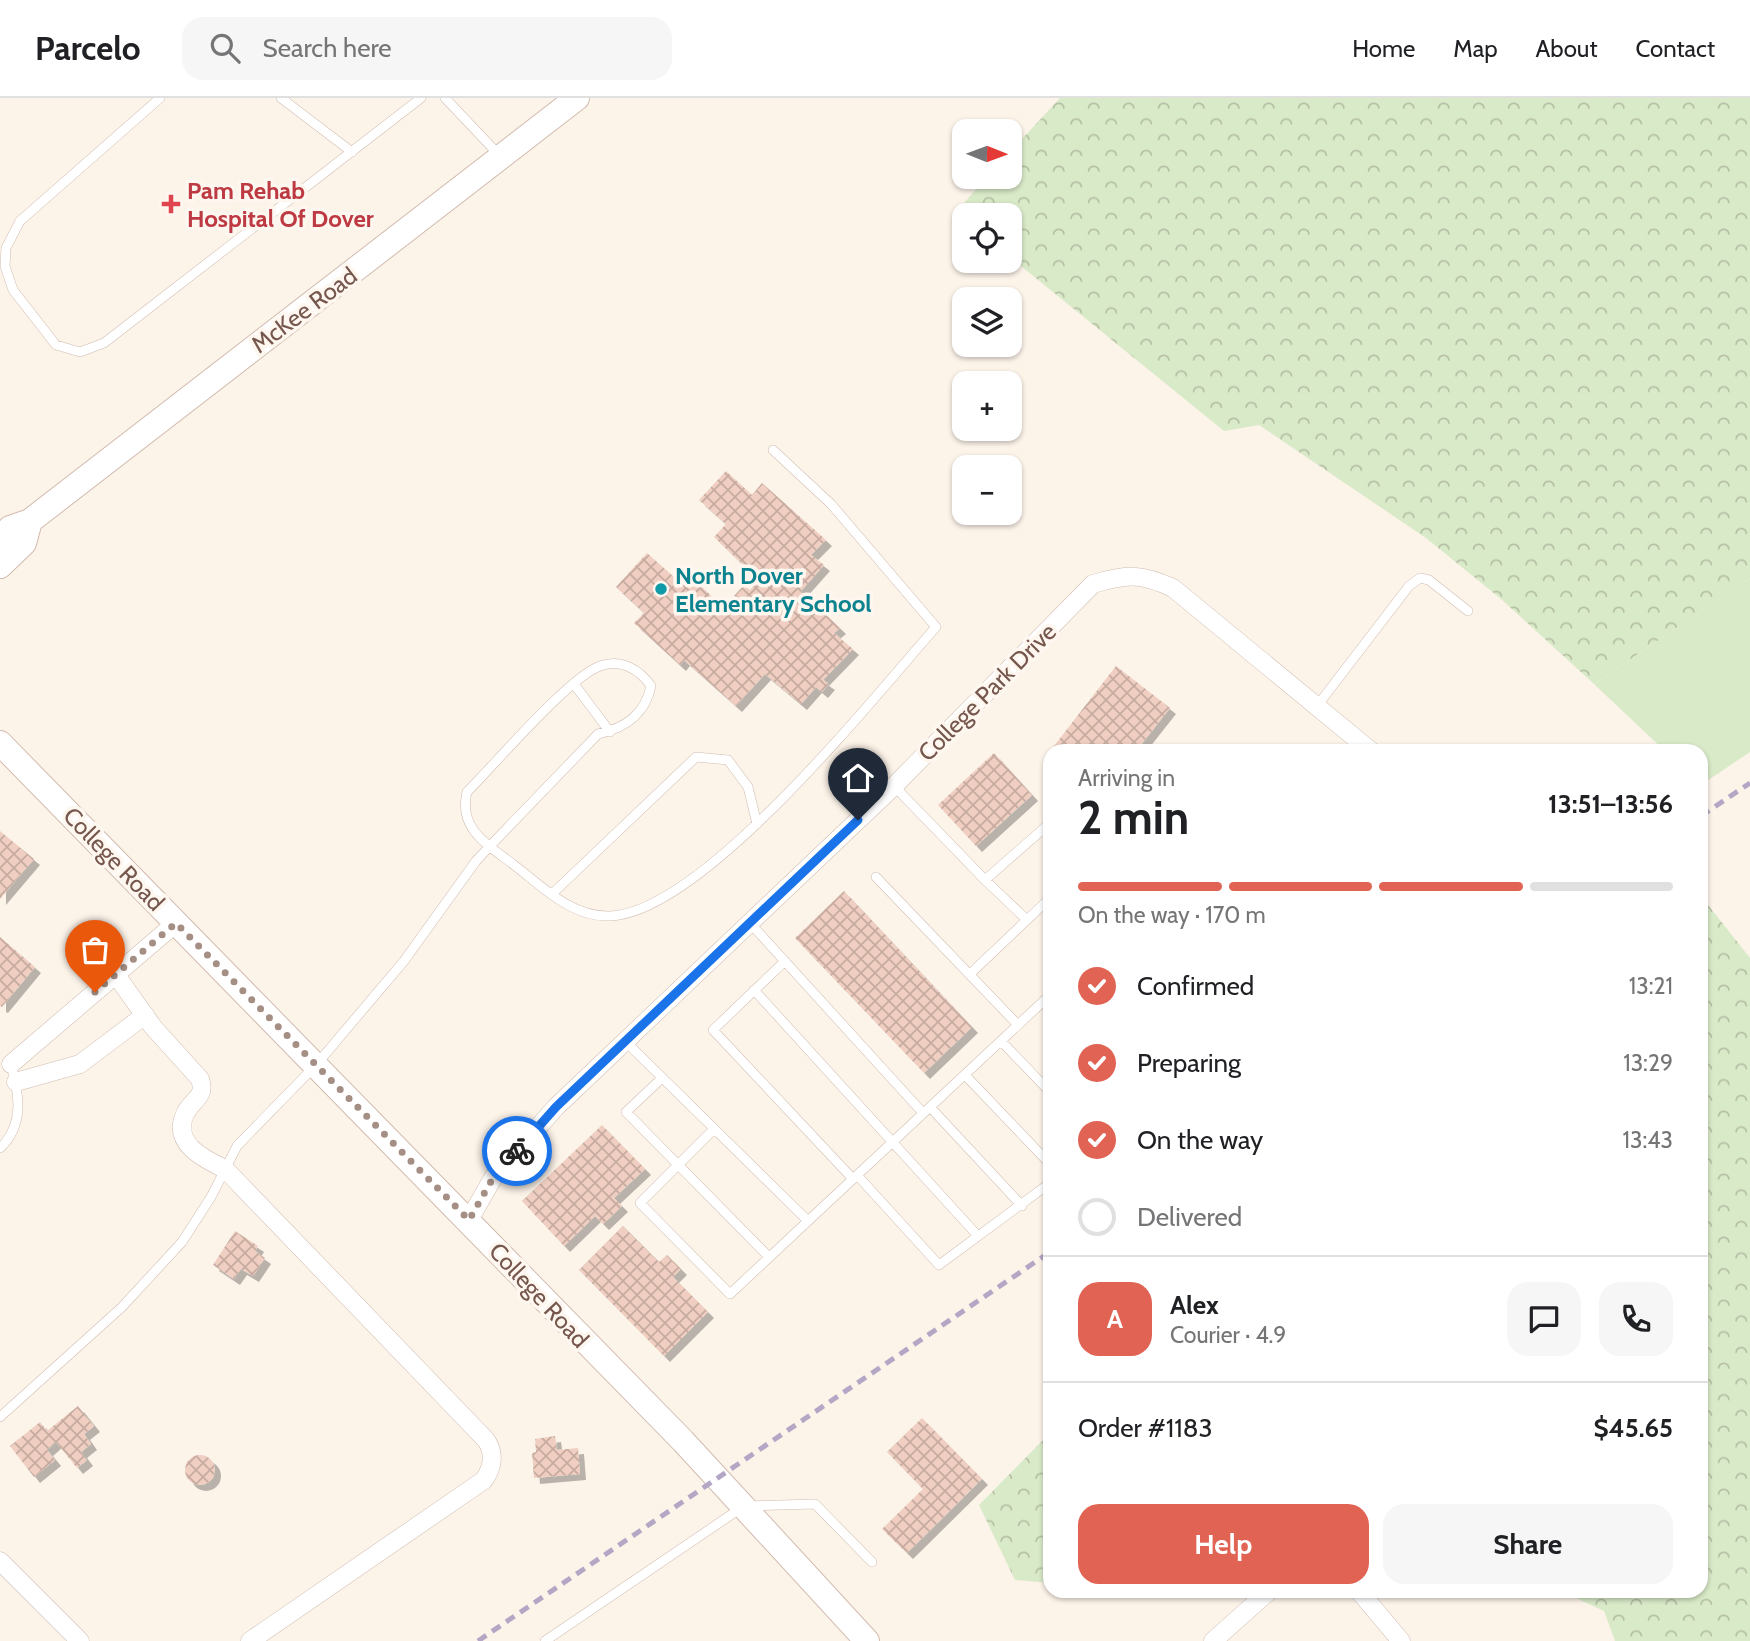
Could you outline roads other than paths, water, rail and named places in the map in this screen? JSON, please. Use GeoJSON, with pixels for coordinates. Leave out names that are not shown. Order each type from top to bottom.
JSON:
{"type":"FeatureCollection","features":[{"type":"Feature","properties":{"kind":"street","name":"McKee Road"},"geometry":{"type":"LineString","coordinates":[[0,539],[10,528],[30,521],[577,98]]}},
{"type":"Feature","properties":{"kind":"street","name":"McKee Road"},"geometry":{"type":"LineString","coordinates":[[0,566],[24,542],[30,521]]}},
{"type":"Feature","properties":{"kind":"street","name":"College Park Drive"},"geometry":{"type":"LineString","coordinates":[[469,1220],[493,1178],[556,1107],[894,786],[1093,584],[1122,575],[1147,577],[1173,588],[1363,744]]}},
{"type":"Feature","properties":{"kind":"street","name":"College Road"},"geometry":{"type":"LineString","coordinates":[[0,743],[469,1220],[744,1506],[867,1641]]}},
{"type":"Feature","properties":{"kind":"street"},"geometry":{"type":"LineString","coordinates":[[11,1064],[176,923]]}},
{"type":"Feature","properties":{"kind":"street"},"geometry":{"type":"LineString","coordinates":[[116,975],[145,1015],[200,1079],[203,1088],[201,1096],[186,1113],[183,1130],[186,1142],[195,1155],[225,1169],[486,1440],[492,1457],[491,1470],[484,1480],[250,1641]]}},
{"type":"Feature","properties":{"kind":"street"},"geometry":{"type":"LineString","coordinates":[[16,1082],[80,1064],[145,1015]]}},
{"type":"Feature","properties":{"kind":"street"},"geometry":{"type":"LineString","coordinates":[[0,1561],[79,1641]]}},
{"type":"Feature","properties":{"kind":"street"},"geometry":{"type":"LineString","coordinates":[[1213,1641],[1261,1598]]}},
{"type":"Feature","properties":{"kind":"street"},"geometry":{"type":"LineString","coordinates":[[1365,1598],[1401,1641]]}},
{"type":"Feature","properties":{"kind":"lane"},"geometry":{"type":"LineString","coordinates":[[160,98],[20,221],[6,248],[5,266],[13,290],[56,345],[80,352],[104,343],[421,98]]}},
{"type":"Feature","properties":{"kind":"lane"},"geometry":{"type":"LineString","coordinates":[[281,98],[352,152]]}},
{"type":"Feature","properties":{"kind":"lane"},"geometry":{"type":"LineString","coordinates":[[445,98],[502,158]]}},
{"type":"Feature","properties":{"kind":"lane"},"geometry":{"type":"LineString","coordinates":[[0,1417],[121,1307],[182,1242],[237,1146],[316,1065],[404,961],[476,861],[490,846],[598,734],[610,732],[636,717],[648,701],[651,687],[643,675],[628,666],[602,665],[573,684],[467,792],[463,809],[467,823],[490,846],[569,908],[609,916],[645,909],[681,888],[757,824],[800,780],[936,627],[831,503],[773,450]]}},
{"type":"Feature","properties":{"kind":"lane"},"geometry":{"type":"LineString","coordinates":[[1317,706],[1409,586],[1420,578],[1429,580],[1468,611]]}},
{"type":"Feature","properties":{"kind":"lane"},"geometry":{"type":"LineString","coordinates":[[573,684],[610,732]]}},
{"type":"Feature","properties":{"kind":"lane"},"geometry":{"type":"LineString","coordinates":[[552,894],[696,757],[728,760],[748,787],[757,824]]}},
{"type":"Feature","properties":{"kind":"lane"},"geometry":{"type":"LineString","coordinates":[[894,786],[1027,920]]}},
{"type":"Feature","properties":{"kind":"lane"},"geometry":{"type":"LineString","coordinates":[[985,880],[1043,829]]}},
{"type":"Feature","properties":{"kind":"lane"},"geometry":{"type":"LineString","coordinates":[[876,877],[1018,1025]]}},
{"type":"Feature","properties":{"kind":"lane"},"geometry":{"type":"LineString","coordinates":[[970,974],[1043,905]]}},
{"type":"Feature","properties":{"kind":"lane"},"geometry":{"type":"LineString","coordinates":[[750,923],[1022,1206]]}},
{"type":"Feature","properties":{"kind":"lane"},"geometry":{"type":"LineString","coordinates":[[785,961],[713,1030],[939,1265],[1043,1189]]}},
{"type":"Feature","properties":{"kind":"lane"},"geometry":{"type":"LineString","coordinates":[[754,990],[978,1236]]}},
{"type":"Feature","properties":{"kind":"lane"},"geometry":{"type":"LineString","coordinates":[[714,1129],[640,1203],[730,1294],[1043,1002]]}},
{"type":"Feature","properties":{"kind":"lane"},"geometry":{"type":"LineString","coordinates":[[625,1041],[808,1221]]}},
{"type":"Feature","properties":{"kind":"lane"},"geometry":{"type":"LineString","coordinates":[[1001,1041],[1043,1085]]}},
{"type":"Feature","properties":{"kind":"lane"},"geometry":{"type":"LineString","coordinates":[[0,1148],[18,1117],[16,1082],[11,1064]]}},
{"type":"Feature","properties":{"kind":"lane"},"geometry":{"type":"LineString","coordinates":[[965,1075],[1043,1157]]}},
{"type":"Feature","properties":{"kind":"lane"},"geometry":{"type":"LineString","coordinates":[[662,1078],[626,1112],[769,1257]]}},
{"type":"Feature","properties":{"kind":"lane"},"geometry":{"type":"LineString","coordinates":[[545,1641],[744,1506],[815,1504],[872,1562]]}},
{"type":"Feature","properties":{"kind":"railway"},"geometry":{"type":"LineString","coordinates":[[1708,811],[1750,783]]}},
{"type":"Feature","properties":{"kind":"railway"},"geometry":{"type":"LineString","coordinates":[[478,1641],[1043,1257]]}},
{"type":"Feature","properties":{"kind":"place","name":"Pam Rehab Hospital Of Dover"},"geometry":{"type":"Point","coordinates":[171,204]}},
{"type":"Feature","properties":{"kind":"place","name":"North Dover Elementary School"},"geometry":{"type":"Point","coordinates":[661,589]}}]}
